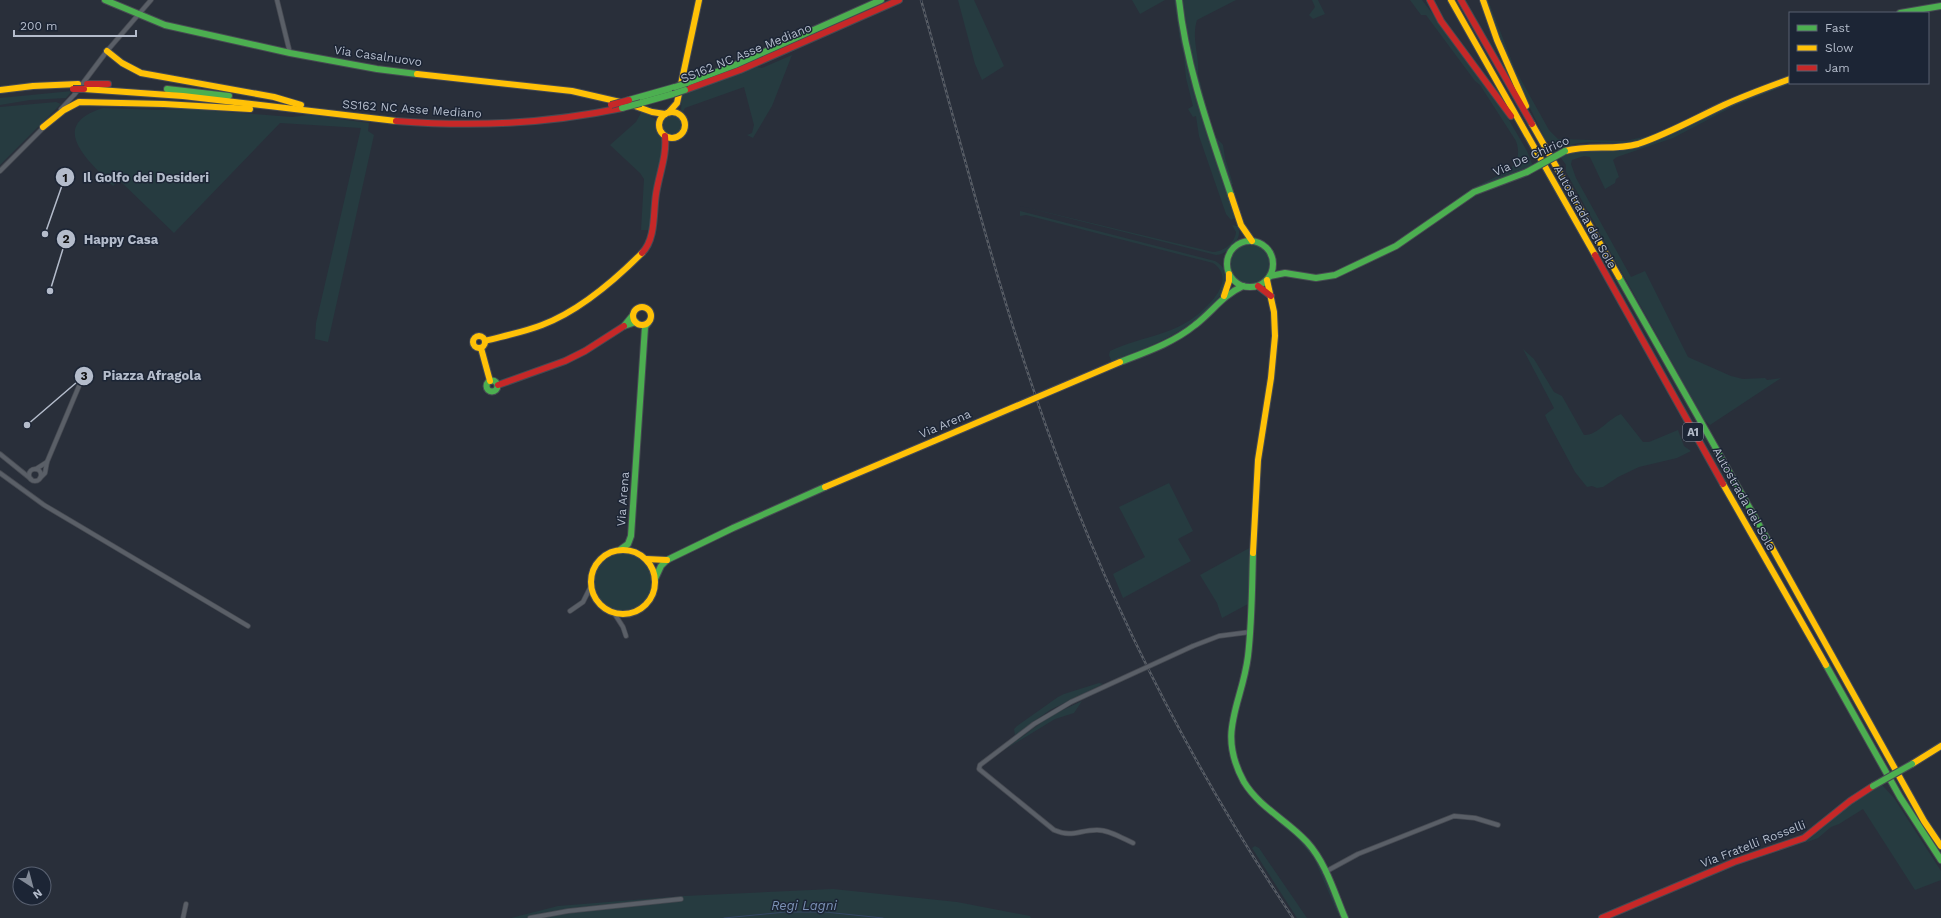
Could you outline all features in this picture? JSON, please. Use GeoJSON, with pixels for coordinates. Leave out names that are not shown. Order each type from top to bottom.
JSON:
{"type":"FeatureCollection","features":[{"type":"Feature","properties":{"kind":"main road","name":"Via Casalnuovo"},"geometry":{"type":"LineString","coordinates":[[105,0],[138,14],[184,30],[290,53],[377,69],[451,76],[582,92],[652,112],[667,113]]}},
{"type":"Feature","properties":{"kind":"main road"},"geometry":{"type":"LineString","coordinates":[[665,136],[673,138],[679,136],[685,129],[685,121],[681,115],[677,103],[699,0]]}},
{"type":"Feature","properties":{"kind":"main road","name":"SS162 NC Asse Mediano"},"geometry":{"type":"LineString","coordinates":[[686,86],[881,0]]}},
{"type":"Feature","properties":{"kind":"main road","name":"SS162 NC Asse Mediano"},"geometry":{"type":"LineString","coordinates":[[0,90],[33,86],[78,84],[85,86],[140,86],[197,92],[399,122],[478,125],[560,120],[641,103],[674,90],[771,57],[899,0]]}},
{"type":"Feature","properties":{"kind":"main road"},"geometry":{"type":"LineString","coordinates":[[1179,0],[1182,25],[1210,136],[1240,219],[1246,234],[1252,241]]}},
{"type":"Feature","properties":{"kind":"main road"},"geometry":{"type":"LineString","coordinates":[[1425,0],[1486,80],[1540,159]]}},
{"type":"Feature","properties":{"kind":"main road"},"geometry":{"type":"LineString","coordinates":[[1430,0],[1441,21]]}},
{"type":"Feature","properties":{"kind":"main road","name":"Autostrada del Sole"},"geometry":{"type":"LineString","coordinates":[[1451,0],[1884,770],[1941,860]]}},
{"type":"Feature","properties":{"kind":"main road","name":"Autostrada del Sole"},"geometry":{"type":"LineString","coordinates":[[1461,0],[1713,442],[1924,821],[1941,846]]}},
{"type":"Feature","properties":{"kind":"main road"},"geometry":{"type":"LineString","coordinates":[[1483,2],[1544,147]]}},
{"type":"Feature","properties":{"kind":"main road"},"geometry":{"type":"LineString","coordinates":[[1906,12],[1941,6]]}},
{"type":"Feature","properties":{"kind":"main road"},"geometry":{"type":"LineString","coordinates":[[107,50],[122,63],[141,73],[274,97],[301,108]]}},
{"type":"Feature","properties":{"kind":"main road","name":"Via De Chirico"},"geometry":{"type":"LineString","coordinates":[[1268,278],[1285,273],[1316,278],[1335,275],[1396,246],[1474,192],[1527,172],[1565,151],[1579,147],[1626,148],[1633,146],[1663,135],[1726,104],[1789,79]]}},
{"type":"Feature","properties":{"kind":"main road","name":"SS162 NC Asse Mediano"},"geometry":{"type":"LineString","coordinates":[[0,95],[34,91],[74,92],[85,86]]}},
{"type":"Feature","properties":{"kind":"main road","name":"SS162 NC Asse Mediano"},"geometry":{"type":"LineString","coordinates":[[301,108],[401,117],[470,120],[537,117],[611,105],[674,90]]}},
{"type":"Feature","properties":{"kind":"main road"},"geometry":{"type":"LineString","coordinates":[[74,92],[76,100],[79,102]]}},
{"type":"Feature","properties":{"kind":"main road"},"geometry":{"type":"LineString","coordinates":[[43,127],[64,110],[79,102],[164,104],[264,111],[301,108]]}},
{"type":"Feature","properties":{"kind":"main road"},"geometry":{"type":"LineString","coordinates":[[659,124],[677,103]]}},
{"type":"Feature","properties":{"kind":"main road"},"geometry":{"type":"LineString","coordinates":[[485,340],[542,325],[583,303],[629,266],[645,250],[652,231],[656,194],[666,148],[665,136],[660,130],[659,124],[652,112]]}},
{"type":"Feature","properties":{"kind":"main road"},"geometry":{"type":"LineString","coordinates":[[667,113],[676,112],[681,115]]}},
{"type":"Feature","properties":{"kind":"main road"},"geometry":{"type":"LineString","coordinates":[[666,148],[673,138]]}},
{"type":"Feature","properties":{"kind":"main road"},"geometry":{"type":"LineString","coordinates":[[1240,219],[1242,234],[1228,256],[1227,265],[1229,274],[1233,280],[1243,286],[1258,286],[1271,296]]}},
{"type":"Feature","properties":{"kind":"main road"},"geometry":{"type":"LineString","coordinates":[[1237,244],[1252,241],[1260,243],[1267,248],[1272,256],[1273,264],[1268,278],[1275,317],[1269,394],[1256,478],[1254,572],[1248,656],[1245,676],[1231,721],[1230,742],[1234,759],[1248,788],[1255,798],[1304,839],[1312,848],[1325,872],[1345,918]]}},
{"type":"Feature","properties":{"kind":"main road"},"geometry":{"type":"LineString","coordinates":[[1273,264],[1285,273]]}},
{"type":"Feature","properties":{"kind":"main road","name":"Via Arena"},"geometry":{"type":"LineString","coordinates":[[1224,297],[1229,281],[1229,274]]}},
{"type":"Feature","properties":{"kind":"main road"},"geometry":{"type":"LineString","coordinates":[[1258,286],[1268,278]]}},
{"type":"Feature","properties":{"kind":"main road","name":"Via Arena"},"geometry":{"type":"LineString","coordinates":[[646,559],[667,560],[745,521],[1182,335],[1201,321],[1224,297],[1243,286]]}},
{"type":"Feature","properties":{"kind":"main road"},"geometry":{"type":"LineString","coordinates":[[498,385],[565,361],[585,351],[624,326],[640,308],[646,309],[651,316],[648,323],[643,325],[637,323],[624,326]]}},
{"type":"Feature","properties":{"kind":"main road","name":"Via Arena"},"geometry":{"type":"LineString","coordinates":[[634,314],[637,323],[643,332],[644,344]]}},
{"type":"Feature","properties":{"kind":"main road","name":"Via Arena"},"geometry":{"type":"LineString","coordinates":[[621,550],[628,544],[631,536],[645,328],[648,323]]}},
{"type":"Feature","properties":{"kind":"main road"},"geometry":{"type":"LineString","coordinates":[[485,340],[480,335],[474,338],[474,345],[480,348],[490,381],[487,387],[490,391],[496,391],[498,385]]}},
{"type":"Feature","properties":{"kind":"main road"},"geometry":{"type":"LineString","coordinates":[[480,348],[485,344],[485,340]]}},
{"type":"Feature","properties":{"kind":"main road"},"geometry":{"type":"LineString","coordinates":[[490,381],[494,381],[498,385]]}},
{"type":"Feature","properties":{"kind":"main road","name":"Via Arena"},"geometry":{"type":"LineString","coordinates":[[631,536],[636,552]]}},
{"type":"Feature","properties":{"kind":"main road"},"geometry":{"type":"LineString","coordinates":[[655,579],[652,568],[646,559],[636,552],[621,550],[609,552],[599,560],[592,570],[590,588],[600,606],[614,613],[632,613],[642,608],[652,595],[655,579],[667,560]]}},
{"type":"Feature","properties":{"kind":"main road","name":"Via Fratelli Rosselli"},"geometry":{"type":"LineString","coordinates":[[1602,918],[1662,894],[1734,862],[1804,838],[1850,801],[1941,746]]}},
{"type":"Feature","properties":{"kind":"street"},"geometry":{"type":"LineString","coordinates":[[0,171],[43,127],[74,92],[107,50],[152,0]]}},
{"type":"Feature","properties":{"kind":"street"},"geometry":{"type":"LineString","coordinates":[[277,0],[290,53]]}},
{"type":"Feature","properties":{"kind":"street"},"geometry":{"type":"LineString","coordinates":[[0,454],[31,479],[36,481],[40,478],[45,472],[47,462],[78,386]]}},
{"type":"Feature","properties":{"kind":"street"},"geometry":{"type":"LineString","coordinates":[[31,479],[29,475],[34,469],[47,462]]}},
{"type":"Feature","properties":{"kind":"street"},"geometry":{"type":"LineString","coordinates":[[20,470],[34,469],[40,472],[40,478]]}},
{"type":"Feature","properties":{"kind":"street"},"geometry":{"type":"LineString","coordinates":[[0,472],[44,505],[248,626]]}},
{"type":"Feature","properties":{"kind":"street"},"geometry":{"type":"LineString","coordinates":[[570,611],[584,602],[590,588]]}},
{"type":"Feature","properties":{"kind":"street"},"geometry":{"type":"LineString","coordinates":[[614,613],[623,627],[626,636]]}},
{"type":"Feature","properties":{"kind":"street"},"geometry":{"type":"LineString","coordinates":[[1133,843],[1109,832],[1098,830],[1069,835],[1054,830],[979,768],[980,764],[1034,724],[1072,702],[1218,636],[1250,632]]}},
{"type":"Feature","properties":{"kind":"street"},"geometry":{"type":"LineString","coordinates":[[1325,872],[1358,854],[1454,816],[1475,818],[1498,825]]}},
{"type":"Feature","properties":{"kind":"street"},"geometry":{"type":"LineString","coordinates":[[530,918],[568,911],[681,899]]}},
{"type":"Feature","properties":{"kind":"street"},"geometry":{"type":"LineString","coordinates":[[182,918],[186,904]]}},
{"type":"Feature","properties":{"kind":"green space"},"geometry":{"type":"Polygon","coordinates":[[[958,0],[974,0],[1004,66],[982,80],[975,64],[958,0]]]}},
{"type":"Feature","properties":{"kind":"green space"},"geometry":{"type":"Polygon","coordinates":[[[1132,0],[1165,0],[1140,14],[1132,0]]]}},
{"type":"Feature","properties":{"kind":"green space"},"geometry":{"type":"Polygon","coordinates":[[[1174,0],[1177,0],[1179,19],[1190,69],[1236,217],[1231,220],[1226,214],[1199,136],[1196,116],[1193,117],[1188,109],[1193,106],[1186,78],[1184,56],[1174,0]]]}},
{"type":"Feature","properties":{"kind":"green space"},"geometry":{"type":"Polygon","coordinates":[[[1181,0],[1236,0],[1197,20],[1195,27],[1198,74],[1214,135],[1223,145],[1225,158],[1233,184],[1230,185],[1209,125],[1183,17],[1181,0]]]}},
{"type":"Feature","properties":{"kind":"green space"},"geometry":{"type":"Polygon","coordinates":[[[1312,0],[1318,0],[1325,14],[1313,19],[1309,15],[1315,7],[1312,0]]]}},
{"type":"Feature","properties":{"kind":"green space"},"geometry":{"type":"Polygon","coordinates":[[[1410,0],[1422,0],[1483,80],[1527,151],[1533,166],[1458,201],[1457,199],[1470,190],[1505,172],[1515,164],[1518,150],[1516,141],[1480,85],[1475,81],[1426,15],[1421,15],[1410,0]]]}},
{"type":"Feature","properties":{"kind":"green space"},"geometry":{"type":"Polygon","coordinates":[[[1485,0],[1488,0],[1515,69],[1549,130],[1558,139],[1625,141],[1657,134],[1630,142],[1581,143],[1558,150],[1553,142],[1546,141],[1512,71],[1485,0]]]}},
{"type":"Feature","properties":{"kind":"green space"},"geometry":{"type":"Polygon","coordinates":[[[792,55],[772,106],[753,138],[747,135],[752,133],[754,125],[744,87],[685,108],[683,112],[681,110],[682,94],[757,67],[762,68],[792,55]]]}},
{"type":"Feature","properties":{"kind":"green space"},"geometry":{"type":"Polygon","coordinates":[[[1789,81],[1789,84],[1734,106],[1673,138],[1617,157],[1613,160],[1619,177],[1616,179],[1615,183],[1605,189],[1590,157],[1584,156],[1572,160],[1571,164],[1576,178],[1631,277],[1645,271],[1688,357],[1731,376],[1743,379],[1765,378],[1767,380],[1781,378],[1710,425],[1704,420],[1566,172],[1566,165],[1559,155],[1571,149],[1639,145],[1680,130],[1725,107],[1789,81]]]}},
{"type":"Feature","properties":{"kind":"green space"},"geometry":{"type":"Polygon","coordinates":[[[72,91],[66,98],[30,100],[0,105],[0,98],[72,91]]]}},
{"type":"Feature","properties":{"kind":"green space"},"geometry":{"type":"Polygon","coordinates":[[[56,102],[61,104],[0,165],[0,107],[56,102]]]}},
{"type":"Feature","properties":{"kind":"green space"},"geometry":{"type":"Polygon","coordinates":[[[103,108],[160,110],[190,109],[292,117],[309,115],[369,123],[368,131],[374,135],[328,342],[315,339],[316,323],[361,128],[280,123],[174,233],[119,180],[113,186],[84,155],[75,134],[77,124],[86,115],[103,108]]]}},
{"type":"Feature","properties":{"kind":"green space"},"geometry":{"type":"Polygon","coordinates":[[[642,111],[655,119],[657,129],[663,139],[664,144],[653,191],[650,230],[641,230],[644,179],[640,173],[610,145],[636,122],[642,111]]]}},
{"type":"Feature","properties":{"kind":"green space"},"geometry":{"type":"Polygon","coordinates":[[[672,115],[679,118],[682,125],[679,132],[672,135],[665,132],[662,125],[665,118],[672,115]]]}},
{"type":"Feature","properties":{"kind":"green space"},"geometry":{"type":"Polygon","coordinates":[[[1020,206],[1213,252],[1224,249],[1231,243],[1236,232],[1232,225],[1237,226],[1239,235],[1234,245],[1230,249],[1216,255],[1020,206]]]}},
{"type":"Feature","properties":{"kind":"green space"},"geometry":{"type":"Polygon","coordinates":[[[1020,211],[1215,261],[1222,266],[1225,273],[1226,282],[1224,289],[1218,299],[1191,324],[1166,339],[1112,362],[1109,355],[1110,351],[1172,330],[1194,317],[1205,308],[1214,298],[1221,286],[1223,279],[1220,270],[1213,263],[1026,215],[1020,216],[1020,211]]]}},
{"type":"Feature","properties":{"kind":"green space"},"geometry":{"type":"Polygon","coordinates":[[[1250,244],[1258,246],[1264,250],[1268,256],[1270,264],[1268,272],[1264,278],[1258,282],[1250,284],[1242,282],[1236,278],[1232,272],[1230,264],[1232,256],[1236,250],[1242,246],[1250,244]]]}},
{"type":"Feature","properties":{"kind":"green space"},"geometry":{"type":"Polygon","coordinates":[[[1523,349],[1534,359],[1554,392],[1562,396],[1584,435],[1594,433],[1616,416],[1621,414],[1643,442],[1649,442],[1678,430],[1684,446],[1691,451],[1677,458],[1639,467],[1618,477],[1603,487],[1587,487],[1575,472],[1547,420],[1545,415],[1554,408],[1523,349]]]}},
{"type":"Feature","properties":{"kind":"green space"},"geometry":{"type":"Polygon","coordinates":[[[1169,483],[1193,531],[1178,539],[1191,561],[1123,598],[1113,574],[1145,557],[1119,507],[1169,483]]]}},
{"type":"Feature","properties":{"kind":"green space"},"geometry":{"type":"Polygon","coordinates":[[[1253,546],[1248,604],[1222,618],[1217,603],[1200,575],[1253,546]]]}},
{"type":"Feature","properties":{"kind":"green space"},"geometry":{"type":"Polygon","coordinates":[[[617,553],[629,553],[644,561],[652,576],[652,588],[644,603],[629,611],[617,611],[602,603],[594,588],[594,576],[602,561],[617,553]]]}},
{"type":"Feature","properties":{"kind":"green space"},"geometry":{"type":"Polygon","coordinates":[[[1099,683],[1103,684],[1050,710],[1015,735],[1014,729],[1017,726],[1058,697],[1099,683]]]}},
{"type":"Feature","properties":{"kind":"green space"},"geometry":{"type":"Polygon","coordinates":[[[1082,701],[1074,713],[1055,719],[1004,750],[1050,716],[1082,701]]]}},
{"type":"Feature","properties":{"kind":"green space"},"geometry":{"type":"Polygon","coordinates":[[[1882,785],[1894,798],[1941,871],[1941,880],[1915,890],[1863,809],[1839,824],[1831,827],[1818,838],[1805,843],[1854,802],[1882,785]]]}},
{"type":"Feature","properties":{"kind":"green space"},"geometry":{"type":"Polygon","coordinates":[[[1281,823],[1294,833],[1315,855],[1343,918],[1341,918],[1337,912],[1314,858],[1295,836],[1280,824],[1281,823]]]}},
{"type":"Feature","properties":{"kind":"green space"},"geometry":{"type":"Polygon","coordinates":[[[1255,846],[1259,848],[1307,918],[1297,918],[1252,848],[1255,846]]]}},
{"type":"Feature","properties":{"kind":"green space"},"geometry":{"type":"Polygon","coordinates":[[[833,889],[957,902],[1030,916],[1031,918],[511,918],[558,906],[684,896],[833,889]]]}},
{"type":"Feature","properties":{"kind":"waterway","name":"Regi Lagni"},"geometry":{"type":"LineString","coordinates":[[724,918],[786,912],[825,912],[883,918]]}},
{"type":"Feature","properties":{"kind":"railway"},"geometry":{"type":"LineString","coordinates":[[921,0],[1017,340],[1035,396],[1078,512],[1131,633],[1190,750],[1257,863],[1293,918]]}},
{"type":"Feature","properties":{"kind":"traffic: fast"},"geometry":{"type":"LineString","coordinates":[[105,0],[165,25],[290,53],[377,69],[417,74]]}},
{"type":"Feature","properties":{"kind":"traffic: fast"},"geometry":{"type":"LineString","coordinates":[[687,83],[735,65],[881,0]]}},
{"type":"Feature","properties":{"kind":"traffic: fast"},"geometry":{"type":"LineString","coordinates":[[1179,0],[1182,25],[1193,74],[1207,123],[1231,195]]}},
{"type":"Feature","properties":{"kind":"traffic: fast"},"geometry":{"type":"LineString","coordinates":[[1906,12],[1941,6]]}},
{"type":"Feature","properties":{"kind":"traffic: fast"},"geometry":{"type":"LineString","coordinates":[[675,87],[687,83]]}},
{"type":"Feature","properties":{"kind":"traffic: fast"},"geometry":{"type":"LineString","coordinates":[[629,100],[675,87]]}},
{"type":"Feature","properties":{"kind":"traffic: fast"},"geometry":{"type":"LineString","coordinates":[[167,89],[229,96]]}},
{"type":"Feature","properties":{"kind":"traffic: fast"},"geometry":{"type":"LineString","coordinates":[[673,94],[685,90]]}},
{"type":"Feature","properties":{"kind":"traffic: fast"},"geometry":{"type":"LineString","coordinates":[[641,103],[673,94]]}},
{"type":"Feature","properties":{"kind":"traffic: fast"},"geometry":{"type":"LineString","coordinates":[[622,108],[641,103]]}},
{"type":"Feature","properties":{"kind":"traffic: fast"},"geometry":{"type":"LineString","coordinates":[[1527,172],[1565,151]]}},
{"type":"Feature","properties":{"kind":"traffic: fast"},"geometry":{"type":"LineString","coordinates":[[1270,276],[1285,273],[1316,278],[1335,275],[1396,246],[1474,192],[1527,172]]}},
{"type":"Feature","properties":{"kind":"traffic: fast"},"geometry":{"type":"LineString","coordinates":[[1245,241],[1255,241],[1263,245],[1269,251],[1273,259],[1273,264],[1273,269],[1269,277],[1263,283],[1255,287],[1245,287],[1237,283],[1231,277],[1227,269],[1227,259],[1231,251],[1237,245],[1245,241]]}},
{"type":"Feature","properties":{"kind":"traffic: fast"},"geometry":{"type":"LineString","coordinates":[[1619,277],[1770,544]]}},
{"type":"Feature","properties":{"kind":"traffic: fast"},"geometry":{"type":"LineString","coordinates":[[1120,362],[1178,337],[1201,320],[1229,294],[1243,286]]}},
{"type":"Feature","properties":{"kind":"traffic: fast"},"geometry":{"type":"LineString","coordinates":[[633,315],[624,326],[636,322]]}},
{"type":"Feature","properties":{"kind":"traffic: fast"},"geometry":{"type":"LineString","coordinates":[[621,549],[628,544],[631,536],[645,327],[648,323]]}},
{"type":"Feature","properties":{"kind":"traffic: fast"},"geometry":{"type":"LineString","coordinates":[[492,380],[496,382],[498,386],[496,390],[492,392],[488,390],[486,386],[488,382],[492,380]]}},
{"type":"Feature","properties":{"kind":"traffic: fast"},"geometry":{"type":"LineString","coordinates":[[655,579],[661,566],[667,560],[733,528],[825,487]]}},
{"type":"Feature","properties":{"kind":"traffic: fast"},"geometry":{"type":"LineString","coordinates":[[1253,553],[1248,656],[1233,718],[1231,733],[1232,748],[1236,764],[1250,791],[1266,807],[1299,834],[1314,850],[1329,878],[1345,918]]}},
{"type":"Feature","properties":{"kind":"traffic: fast"},"geometry":{"type":"LineString","coordinates":[[1826,665],[1900,797],[1941,860]]}},
{"type":"Feature","properties":{"kind":"traffic: fast"},"geometry":{"type":"LineString","coordinates":[[1873,786],[1912,764]]}},
{"type":"Feature","properties":{"kind":"traffic: slow"},"geometry":{"type":"LineString","coordinates":[[669,112],[677,103],[699,0]]}},
{"type":"Feature","properties":{"kind":"traffic: slow"},"geometry":{"type":"LineString","coordinates":[[1451,0],[1595,255]]}},
{"type":"Feature","properties":{"kind":"traffic: slow"},"geometry":{"type":"LineString","coordinates":[[1483,0],[1497,40],[1526,106]]}},
{"type":"Feature","properties":{"kind":"traffic: slow"},"geometry":{"type":"LineString","coordinates":[[107,51],[122,63],[141,73],[274,97],[301,105]]}},
{"type":"Feature","properties":{"kind":"traffic: slow"},"geometry":{"type":"LineString","coordinates":[[417,74],[572,91],[620,102]]}},
{"type":"Feature","properties":{"kind":"traffic: slow"},"geometry":{"type":"LineString","coordinates":[[1565,151],[1583,148],[1620,147],[1638,144],[1671,131],[1732,101],[1789,79]]}},
{"type":"Feature","properties":{"kind":"traffic: slow"},"geometry":{"type":"LineString","coordinates":[[0,90],[33,86],[78,84]]}},
{"type":"Feature","properties":{"kind":"traffic: slow"},"geometry":{"type":"LineString","coordinates":[[84,89],[183,96],[396,121]]}},
{"type":"Feature","properties":{"kind":"traffic: slow"},"geometry":{"type":"LineString","coordinates":[[43,127],[64,110],[79,102],[164,104],[250,109]]}},
{"type":"Feature","properties":{"kind":"traffic: slow"},"geometry":{"type":"LineString","coordinates":[[632,105],[652,112],[665,114]]}},
{"type":"Feature","properties":{"kind":"traffic: slow"},"geometry":{"type":"LineString","coordinates":[[672,112],[681,116],[685,125],[681,134],[672,138],[663,134],[659,125],[663,116],[672,112]]}},
{"type":"Feature","properties":{"kind":"traffic: slow"},"geometry":{"type":"LineString","coordinates":[[1532,124],[1619,277]]}},
{"type":"Feature","properties":{"kind":"traffic: slow"},"geometry":{"type":"LineString","coordinates":[[1231,195],[1241,225],[1252,241]]}},
{"type":"Feature","properties":{"kind":"traffic: slow"},"geometry":{"type":"LineString","coordinates":[[485,341],[521,332],[569,312],[608,284],[642,253]]}},
{"type":"Feature","properties":{"kind":"traffic: slow"},"geometry":{"type":"LineString","coordinates":[[1224,296],[1229,281],[1229,274]]}},
{"type":"Feature","properties":{"kind":"traffic: slow"},"geometry":{"type":"LineString","coordinates":[[1253,553],[1258,460],[1271,378],[1275,336],[1274,312],[1267,280]]}},
{"type":"Feature","properties":{"kind":"traffic: slow"},"geometry":{"type":"LineString","coordinates":[[642,307],[648,310],[651,316],[648,322],[642,325],[636,322],[633,316],[636,310],[642,307]]}},
{"type":"Feature","properties":{"kind":"traffic: slow"},"geometry":{"type":"LineString","coordinates":[[477,336],[481,336],[485,342],[481,348],[477,348],[473,344],[473,340],[477,336]]}},
{"type":"Feature","properties":{"kind":"traffic: slow"},"geometry":{"type":"LineString","coordinates":[[481,348],[490,381]]}},
{"type":"Feature","properties":{"kind":"traffic: slow"},"geometry":{"type":"LineString","coordinates":[[934,441],[1120,362]]}},
{"type":"Feature","properties":{"kind":"traffic: slow"},"geometry":{"type":"LineString","coordinates":[[825,487],[934,441]]}},
{"type":"Feature","properties":{"kind":"traffic: slow"},"geometry":{"type":"LineString","coordinates":[[1723,484],[1826,665]]}},
{"type":"Feature","properties":{"kind":"traffic: slow"},"geometry":{"type":"LineString","coordinates":[[1770,544],[1924,821],[1941,846]]}},
{"type":"Feature","properties":{"kind":"traffic: slow"},"geometry":{"type":"LineString","coordinates":[[617,550],[629,550],[646,559],[653,570],[655,582],[653,594],[646,605],[629,614],[617,614],[605,609],[596,600],[591,588],[591,576],[596,564],[605,555],[617,550]]}},
{"type":"Feature","properties":{"kind":"traffic: slow"},"geometry":{"type":"LineString","coordinates":[[646,559],[667,560]]}},
{"type":"Feature","properties":{"kind":"traffic: slow"},"geometry":{"type":"LineString","coordinates":[[1912,764],[1941,746]]}},
{"type":"Feature","properties":{"kind":"traffic: jam"},"geometry":{"type":"LineString","coordinates":[[685,90],[740,70],[899,0]]}},
{"type":"Feature","properties":{"kind":"traffic: jam"},"geometry":{"type":"LineString","coordinates":[[1430,0],[1441,21],[1511,116]]}},
{"type":"Feature","properties":{"kind":"traffic: jam"},"geometry":{"type":"LineString","coordinates":[[1461,0],[1532,124]]}},
{"type":"Feature","properties":{"kind":"traffic: jam"},"geometry":{"type":"LineString","coordinates":[[87,84],[108,84]]}},
{"type":"Feature","properties":{"kind":"traffic: jam"},"geometry":{"type":"LineString","coordinates":[[73,89],[84,89]]}},
{"type":"Feature","properties":{"kind":"traffic: jam"},"geometry":{"type":"LineString","coordinates":[[611,105],[629,100]]}},
{"type":"Feature","properties":{"kind":"traffic: jam"},"geometry":{"type":"LineString","coordinates":[[396,121],[453,124],[509,123],[565,118],[622,108]]}},
{"type":"Feature","properties":{"kind":"traffic: jam"},"geometry":{"type":"LineString","coordinates":[[642,253],[650,241],[652,233],[656,194],[665,151],[665,136]]}},
{"type":"Feature","properties":{"kind":"traffic: jam"},"geometry":{"type":"LineString","coordinates":[[1595,255],[1723,484]]}},
{"type":"Feature","properties":{"kind":"traffic: jam"},"geometry":{"type":"LineString","coordinates":[[1258,286],[1271,296]]}},
{"type":"Feature","properties":{"kind":"traffic: jam"},"geometry":{"type":"LineString","coordinates":[[498,385],[565,361],[585,351],[624,326]]}},
{"type":"Feature","properties":{"kind":"traffic: jam"},"geometry":{"type":"LineString","coordinates":[[1602,918],[1734,862],[1804,838],[1850,801],[1873,786]]}},
{"type":"Feature","properties":{"kind":"place","name":"Il Golfo dei Desideri"},"geometry":{"type":"Point","coordinates":[45,234]}},
{"type":"Feature","properties":{"kind":"place","name":"Happy Casa"},"geometry":{"type":"Point","coordinates":[50,291]}},
{"type":"Feature","properties":{"kind":"place","name":"Piazza Afragola"},"geometry":{"type":"Point","coordinates":[27,425]}}]}
